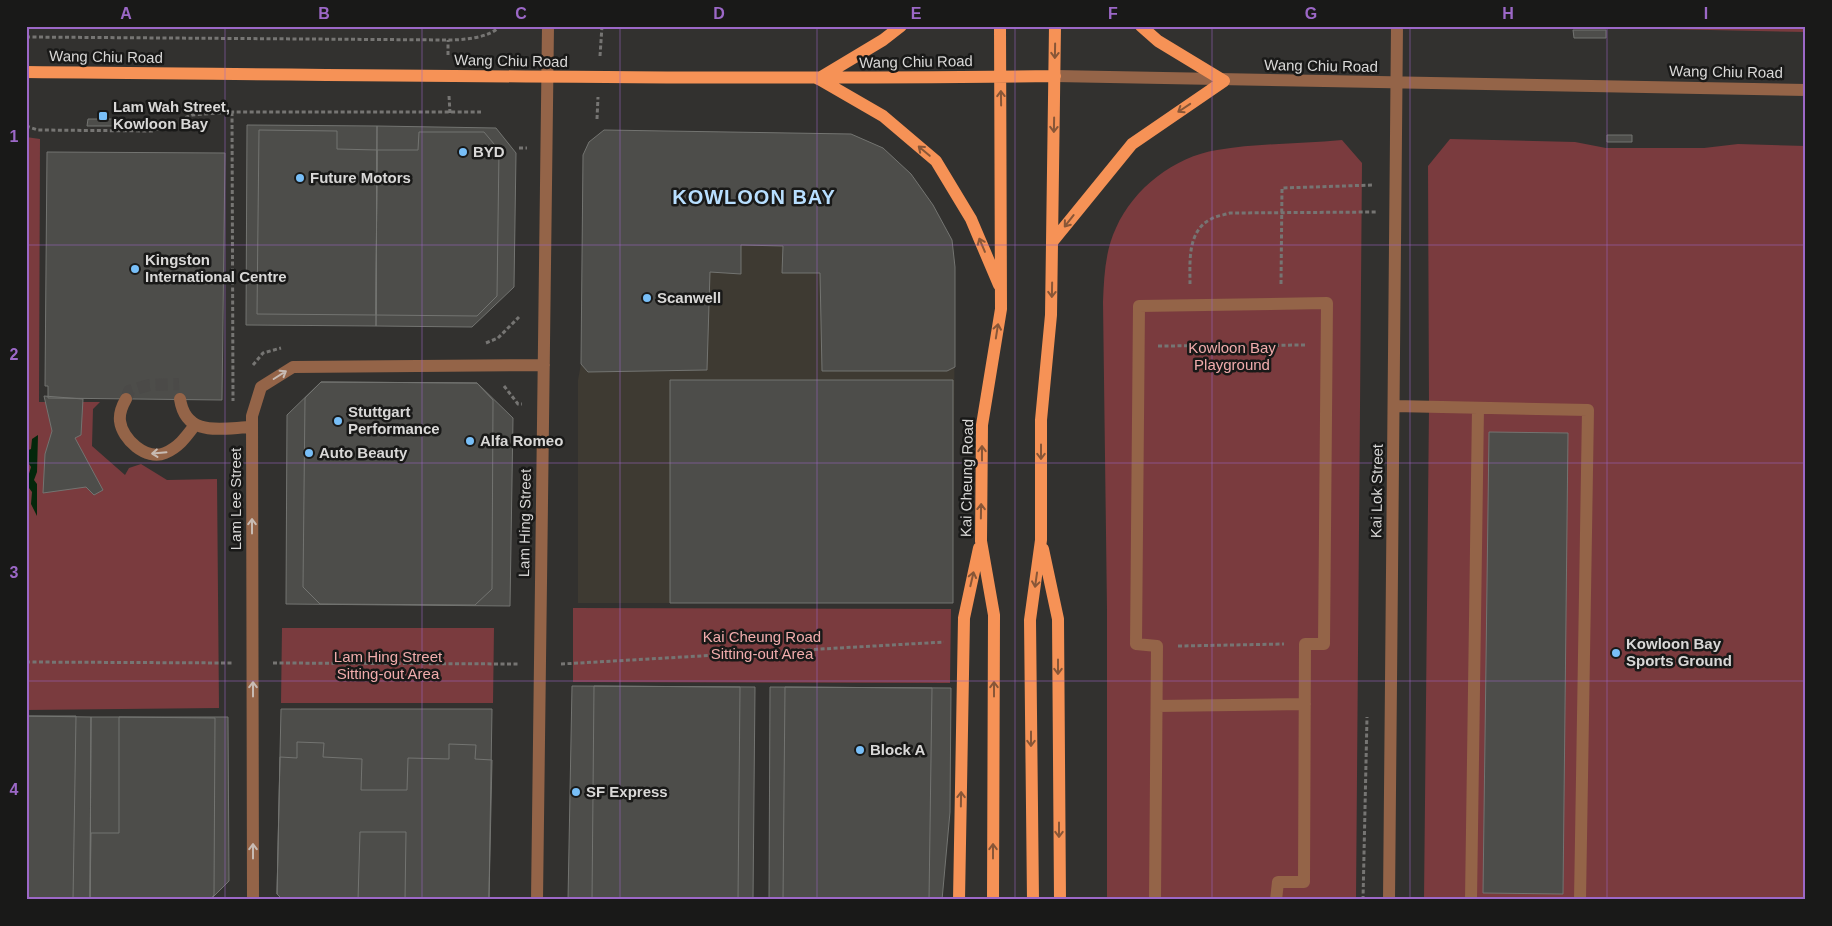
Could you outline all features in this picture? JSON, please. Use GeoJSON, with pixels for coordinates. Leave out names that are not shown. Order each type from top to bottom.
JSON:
{"type":"FeatureCollection","features":[{"type":"Feature","properties":{"kind":"main road"},"geometry":{"type":"LineString","coordinates":[[901,26],[883,40],[818,79],[883,116],[936,161],[971,219],[1002,289]]}},
{"type":"Feature","properties":{"kind":"main road","name":"Kai Cheung Road"},"geometry":{"type":"LineString","coordinates":[[993,900],[994,615],[981,541],[982,424],[1001,309],[1002,289],[1000,26]]}},
{"type":"Feature","properties":{"kind":"main road"},"geometry":{"type":"LineString","coordinates":[[1033,900],[1030,620],[1041,540],[1041,420],[1051,315],[1055,26]]}},
{"type":"Feature","properties":{"kind":"main road"},"geometry":{"type":"LineString","coordinates":[[1053,241],[1132,144],[1224,81],[1158,41],[1141,26]]}},
{"type":"Feature","properties":{"kind":"main road","name":"Wang Chiu Road"},"geometry":{"type":"LineString","coordinates":[[26,72],[547,78],[818,79],[1055,76]]}},
{"type":"Feature","properties":{"kind":"main road"},"geometry":{"type":"LineString","coordinates":[[1041,540],[1058,619],[1060,900]]}},
{"type":"Feature","properties":{"kind":"main road"},"geometry":{"type":"LineString","coordinates":[[959,900],[964,618],[981,541]]}},
{"type":"Feature","properties":{"kind":"street","name":"Lam Hing Street"},"geometry":{"type":"LineString","coordinates":[[537,900],[548,26]]}},
{"type":"Feature","properties":{"kind":"street","name":"Kai Lok Street"},"geometry":{"type":"LineString","coordinates":[[1389,900],[1397,26]]}},
{"type":"Feature","properties":{"kind":"street","name":"Wang Chiu Road"},"geometry":{"type":"LineString","coordinates":[[1055,76],[1224,81],[1806,90]]}},
{"type":"Feature","properties":{"kind":"street"},"geometry":{"type":"LineString","coordinates":[[1155,900],[1157,646],[1136,644],[1139,306],[1327,303],[1324,644],[1304,644],[1304,882],[1278,882],[1276,900]]}},
{"type":"Feature","properties":{"kind":"street","name":"Lam Lee Street"},"geometry":{"type":"LineString","coordinates":[[253,900],[252,416],[261,387],[293,367],[544,366]]}},
{"type":"Feature","properties":{"kind":"street"},"geometry":{"type":"LineString","coordinates":[[126,399],[121,410],[120,422],[128,440],[146,453],[163,455],[179,446],[195,425]]}},
{"type":"Feature","properties":{"kind":"street"},"geometry":{"type":"LineString","coordinates":[[180,399],[182,413],[188,421],[201,428],[252,427]]}},
{"type":"Feature","properties":{"kind":"street"},"geometry":{"type":"LineString","coordinates":[[1394,406],[1588,410],[1580,900]]}},
{"type":"Feature","properties":{"kind":"street"},"geometry":{"type":"LineString","coordinates":[[1471,900],[1478,408]]}},
{"type":"Feature","properties":{"kind":"street"},"geometry":{"type":"LineString","coordinates":[[1157,706],[1304,704]]}},
{"type":"Feature","properties":{"kind":"path"},"geometry":{"type":"LineString","coordinates":[[26,37],[448,40],[496,31],[500,26]]}},
{"type":"Feature","properties":{"kind":"path"},"geometry":{"type":"LineString","coordinates":[[26,126],[38,130],[152,131],[192,115],[232,112],[481,112]]}},
{"type":"Feature","properties":{"kind":"path"},"geometry":{"type":"LineString","coordinates":[[232,112],[233,407],[238,392]]}},
{"type":"Feature","properties":{"kind":"path"},"geometry":{"type":"LineString","coordinates":[[1281,282],[1282,188],[1377,185]]}},
{"type":"Feature","properties":{"kind":"path"},"geometry":{"type":"LineString","coordinates":[[1190,283],[1190,249],[1204,225],[1211,218],[1230,213],[1377,212]]}},
{"type":"Feature","properties":{"kind":"path"},"geometry":{"type":"LineString","coordinates":[[479,346],[498,338],[519,317]]}},
{"type":"Feature","properties":{"kind":"path"},"geometry":{"type":"LineString","coordinates":[[1139,346],[1327,345]]}},
{"type":"Feature","properties":{"kind":"path"},"geometry":{"type":"LineString","coordinates":[[248,372],[263,353],[286,346]]}},
{"type":"Feature","properties":{"kind":"path"},"geometry":{"type":"LineString","coordinates":[[500,382],[518,404]]}},
{"type":"Feature","properties":{"kind":"path"},"geometry":{"type":"LineString","coordinates":[[566,664],[954,641]]}},
{"type":"Feature","properties":{"kind":"path"},"geometry":{"type":"LineString","coordinates":[[1157,646],[1304,644]]}},
{"type":"Feature","properties":{"kind":"path"},"geometry":{"type":"LineString","coordinates":[[271,653],[271,673]]}},
{"type":"Feature","properties":{"kind":"path"},"geometry":{"type":"LineString","coordinates":[[26,662],[235,663]]}},
{"type":"Feature","properties":{"kind":"path"},"geometry":{"type":"LineString","coordinates":[[271,663],[511,664]]}},
{"type":"Feature","properties":{"kind":"shaded area"},"geometry":{"type":"Polygon","coordinates":[[[604,130],[851,134],[883,148],[911,174],[933,205],[952,240],[955,267],[953,603],[578,603],[578,380],[581,364],[583,155],[589,142],[604,130]]]}},
{"type":"Feature","properties":{"kind":"shaded area"},"geometry":{"type":"Polygon","coordinates":[[[38,435],[37,472],[34,480],[37,484],[37,516],[31,504],[32,492],[26,484],[31,467],[26,459],[26,451],[31,449],[32,439],[38,435]]]}},
{"type":"Feature","properties":{"kind":"green space"},"geometry":{"type":"Polygon","coordinates":[[[1568,26],[1806,26],[1806,32],[1568,27],[1568,26]]]}},
{"type":"Feature","properties":{"kind":"green space"},"geometry":{"type":"Polygon","coordinates":[[[26,137],[40,139],[39,402],[100,402],[93,409],[92,446],[125,475],[129,468],[141,464],[167,480],[217,479],[219,708],[26,710],[26,137]]]}},
{"type":"Feature","properties":{"kind":"green space","name":"Kowloon Bay Sports Ground"},"geometry":{"type":"Polygon","coordinates":[[[1450,139],[1575,142],[1606,148],[1704,148],[1738,144],[1806,146],[1806,900],[1424,900],[1429,407],[1428,166],[1450,139]]]}},
{"type":"Feature","properties":{"kind":"green space","name":"Kowloon Bay Playground"},"geometry":{"type":"Polygon","coordinates":[[[1342,140],[1362,163],[1356,900],[1107,900],[1107,610],[1103,302],[1109,246],[1116,228],[1133,200],[1157,177],[1171,167],[1186,160],[1201,154],[1232,148],[1342,140]]]}},
{"type":"Feature","properties":{"kind":"green space","name":"Kai Cheung Road Sitting-out Area"},"geometry":{"type":"Polygon","coordinates":[[[573,608],[951,609],[950,683],[573,682],[573,608]]]}},
{"type":"Feature","properties":{"kind":"green space","name":"Lam Hing Street Sitting-out Area"},"geometry":{"type":"Polygon","coordinates":[[[282,628],[494,628],[493,703],[281,703],[282,628]]]}},
{"type":"Feature","properties":{"kind":"building"},"geometry":{"type":"Polygon","coordinates":[[[1573,30],[1606,30],[1606,38],[1574,38],[1573,30]]]}},
{"type":"Feature","properties":{"kind":"building"},"geometry":{"type":"Polygon","coordinates":[[[88,119],[120,119],[120,126],[87,126],[88,119]]]}},
{"type":"Feature","properties":{"kind":"building"},"geometry":{"type":"Polygon","coordinates":[[[247,125],[377,126],[376,326],[246,325],[247,125]]]}},
{"type":"Feature","properties":{"kind":"building"},"geometry":{"type":"Polygon","coordinates":[[[377,126],[496,128],[516,153],[514,287],[472,327],[376,326],[377,126]]]}},
{"type":"Feature","properties":{"kind":"building"},"geometry":{"type":"Polygon","coordinates":[[[259,130],[337,131],[337,149],[377,150],[376,315],[257,314],[259,130]]]}},
{"type":"Feature","properties":{"kind":"building"},"geometry":{"type":"Polygon","coordinates":[[[604,130],[851,134],[883,148],[911,174],[933,205],[952,240],[955,267],[955,367],[947,371],[822,371],[820,273],[782,273],[783,246],[741,245],[741,274],[710,272],[707,370],[588,372],[581,364],[583,155],[589,142],[604,130]]]}},
{"type":"Feature","properties":{"kind":"building"},"geometry":{"type":"Polygon","coordinates":[[[419,132],[484,132],[499,150],[497,296],[477,316],[376,315],[377,150],[418,150],[419,132]]]}},
{"type":"Feature","properties":{"kind":"building"},"geometry":{"type":"Polygon","coordinates":[[[1607,135],[1632,135],[1632,142],[1607,142],[1607,135]]]}},
{"type":"Feature","properties":{"kind":"building","name":"Kingston International Centre"},"geometry":{"type":"Polygon","coordinates":[[[47,152],[225,153],[222,400],[48,398],[48,386],[45,386],[47,152]]]}},
{"type":"Feature","properties":{"kind":"building"},"geometry":{"type":"Polygon","coordinates":[[[670,380],[953,380],[953,603],[670,603],[670,380]]]}},
{"type":"Feature","properties":{"kind":"building"},"geometry":{"type":"Polygon","coordinates":[[[321,382],[477,383],[513,418],[510,606],[286,604],[287,415],[321,382]]]}},
{"type":"Feature","properties":{"kind":"building"},"geometry":{"type":"Polygon","coordinates":[[[321,382],[477,383],[493,400],[492,589],[475,605],[320,604],[303,587],[305,398],[321,382]]]}},
{"type":"Feature","properties":{"kind":"building"},"geometry":{"type":"Polygon","coordinates":[[[44,396],[83,399],[81,435],[75,438],[103,490],[94,495],[86,487],[43,493],[45,454],[52,431],[44,396]]]}},
{"type":"Feature","properties":{"kind":"building"},"geometry":{"type":"Polygon","coordinates":[[[1489,432],[1568,433],[1563,894],[1483,893],[1489,432]]]}},
{"type":"Feature","properties":{"kind":"building"},"geometry":{"type":"Polygon","coordinates":[[[572,686],[755,687],[753,900],[568,900],[572,686]]]}},
{"type":"Feature","properties":{"kind":"building"},"geometry":{"type":"Polygon","coordinates":[[[594,686],[740,687],[738,900],[592,900],[594,686]]]}},
{"type":"Feature","properties":{"kind":"building","name":"Block A"},"geometry":{"type":"Polygon","coordinates":[[[770,687],[951,688],[950,812],[942,900],[769,900],[770,687]]]}},
{"type":"Feature","properties":{"kind":"building","name":"Block A"},"geometry":{"type":"Polygon","coordinates":[[[785,687],[932,688],[929,900],[783,900],[785,687]]]}},
{"type":"Feature","properties":{"kind":"building"},"geometry":{"type":"Polygon","coordinates":[[[281,709],[492,709],[489,897],[486,900],[283,900],[277,894],[281,709]]]}},
{"type":"Feature","properties":{"kind":"building"},"geometry":{"type":"Polygon","coordinates":[[[26,716],[91,717],[90,900],[26,900],[26,716]]]}},
{"type":"Feature","properties":{"kind":"building"},"geometry":{"type":"Polygon","coordinates":[[[26,716],[76,716],[73,900],[26,900],[26,716]]]}},
{"type":"Feature","properties":{"kind":"building"},"geometry":{"type":"Polygon","coordinates":[[[91,717],[228,717],[229,881],[210,900],[90,900],[91,717]]]}},
{"type":"Feature","properties":{"kind":"building"},"geometry":{"type":"Polygon","coordinates":[[[119,717],[215,718],[214,895],[210,900],[90,900],[91,833],[119,833],[119,717]]]}},
{"type":"Feature","properties":{"kind":"building"},"geometry":{"type":"Polygon","coordinates":[[[297,742],[324,743],[323,757],[362,759],[361,790],[407,790],[408,758],[449,759],[449,744],[476,745],[475,759],[492,760],[489,897],[486,900],[405,900],[406,832],[360,832],[358,900],[283,900],[277,894],[280,757],[297,758],[297,742]]]}},
{"type":"Feature","properties":{"kind":"tunnel"},"geometry":{"type":"LineString","coordinates":[[126,399],[129,391],[149,385],[179,384]]}},
{"type":"Feature","properties":{"kind":"place","name":"Lam Wah Street, Kowloon Bay"},"geometry":{"type":"Point","coordinates":[103,116]}},
{"type":"Feature","properties":{"kind":"place","name":"BYD"},"geometry":{"type":"Point","coordinates":[463,152]}},
{"type":"Feature","properties":{"kind":"place","name":"Future Motors"},"geometry":{"type":"Point","coordinates":[300,178]}},
{"type":"Feature","properties":{"kind":"place","name":"Kingston International Centre"},"geometry":{"type":"Point","coordinates":[135,269]}},
{"type":"Feature","properties":{"kind":"place","name":"Scanwell"},"geometry":{"type":"Point","coordinates":[647,298]}},
{"type":"Feature","properties":{"kind":"place","name":"Stuttgart Performance"},"geometry":{"type":"Point","coordinates":[338,421]}},
{"type":"Feature","properties":{"kind":"place","name":"Alfa Romeo"},"geometry":{"type":"Point","coordinates":[470,441]}},
{"type":"Feature","properties":{"kind":"place","name":"Auto Beauty"},"geometry":{"type":"Point","coordinates":[309,453]}},
{"type":"Feature","properties":{"kind":"place","name":"Kowloon Bay Sports Ground"},"geometry":{"type":"Point","coordinates":[1616,653]}},
{"type":"Feature","properties":{"kind":"place","name":"Block A"},"geometry":{"type":"Point","coordinates":[860,750]}},
{"type":"Feature","properties":{"kind":"place","name":"SF Express"},"geometry":{"type":"Point","coordinates":[576,792]}},
{"type":"Feature","properties":{"kind":"district","name":"KOWLOON BAY"},"geometry":{"type":"Point","coordinates":[754,197]}}]}
